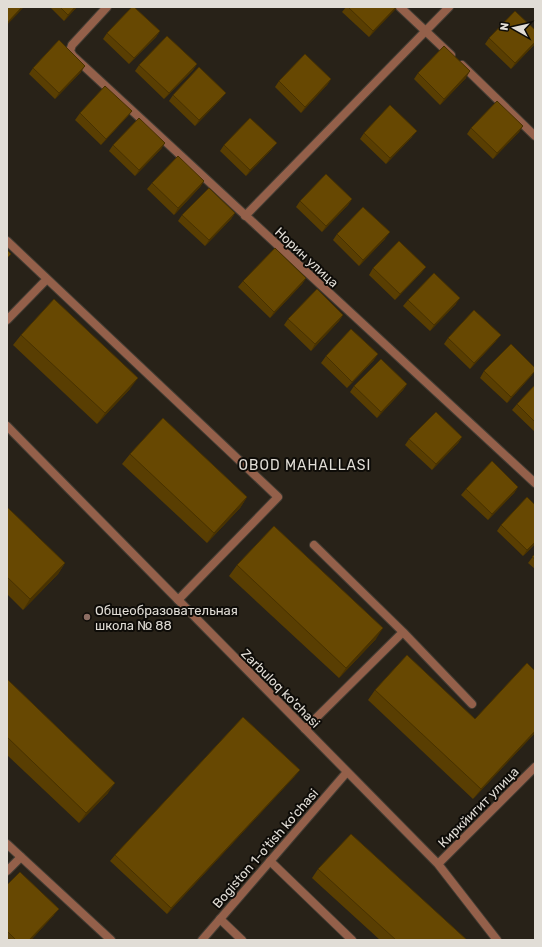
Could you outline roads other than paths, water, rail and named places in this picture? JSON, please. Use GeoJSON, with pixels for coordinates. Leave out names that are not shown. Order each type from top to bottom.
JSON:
{"type":"FeatureCollection","features":[{"type":"Feature","properties":{"kind":"street","name":"Норин улица"},"geometry":{"type":"LineString","coordinates":[[106,7],[72,45],[70,51],[73,56],[535,483]]}},
{"type":"Feature","properties":{"kind":"street"},"geometry":{"type":"LineString","coordinates":[[400,7],[535,136]]}},
{"type":"Feature","properties":{"kind":"street"},"geometry":{"type":"LineString","coordinates":[[245,216],[449,7]]}},
{"type":"Feature","properties":{"kind":"street"},"geometry":{"type":"LineString","coordinates":[[7,241],[278,497],[178,600]]}},
{"type":"Feature","properties":{"kind":"street"},"geometry":{"type":"LineString","coordinates":[[7,320],[47,279]]}},
{"type":"Feature","properties":{"kind":"street","name":"Zarbuloq ko'chasi"},"geometry":{"type":"LineString","coordinates":[[7,426],[438,864],[497,940]]}},
{"type":"Feature","properties":{"kind":"street"},"geometry":{"type":"LineString","coordinates":[[314,545],[404,632],[472,704]]}},
{"type":"Feature","properties":{"kind":"street"},"geometry":{"type":"LineString","coordinates":[[305,729],[404,632]]}},
{"type":"Feature","properties":{"kind":"street","name":"Киркйигит улица"},"geometry":{"type":"LineString","coordinates":[[438,864],[535,767]]}},
{"type":"Feature","properties":{"kind":"street","name":"Bogiston 1-o'tish ko'chasi"},"geometry":{"type":"LineString","coordinates":[[202,940],[347,772]]}},
{"type":"Feature","properties":{"kind":"street"},"geometry":{"type":"LineString","coordinates":[[7,844],[111,940]]}},
{"type":"Feature","properties":{"kind":"street"},"geometry":{"type":"LineString","coordinates":[[7,872],[21,857]]}},
{"type":"Feature","properties":{"kind":"street"},"geometry":{"type":"LineString","coordinates":[[270,861],[352,940]]}},
{"type":"Feature","properties":{"kind":"street"},"geometry":{"type":"LineString","coordinates":[[220,919],[242,940]]}},
{"type":"Feature","properties":{"kind":"place","name":"Общеобразовательная школа № 88"},"geometry":{"type":"Point","coordinates":[87,617]}},
{"type":"Feature","properties":{"kind":"district","name":"OBOD MAHALLASI"},"geometry":{"type":"Point","coordinates":[305,465]}}]}
